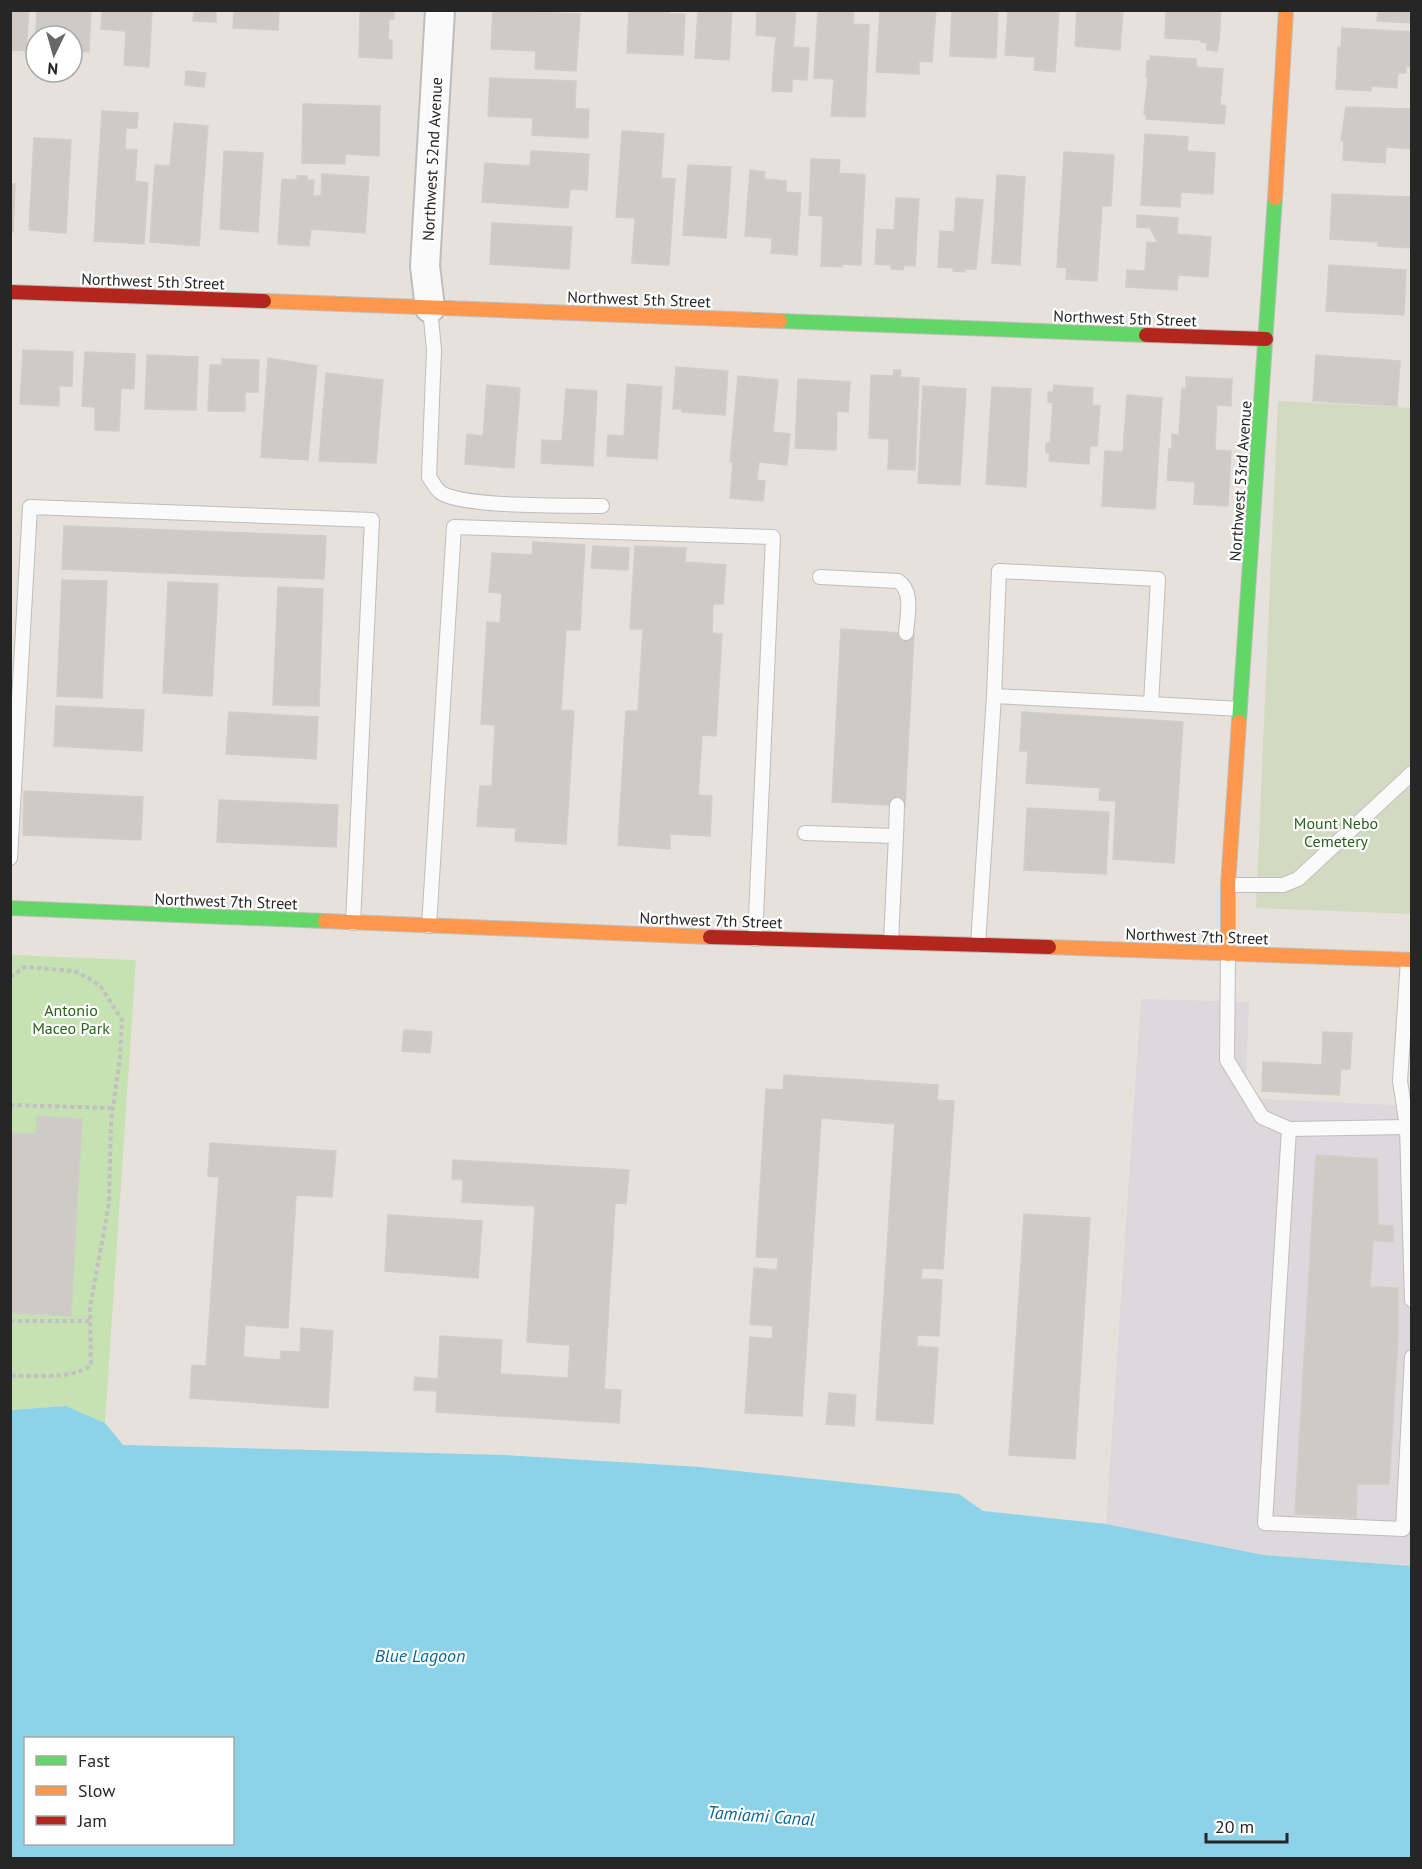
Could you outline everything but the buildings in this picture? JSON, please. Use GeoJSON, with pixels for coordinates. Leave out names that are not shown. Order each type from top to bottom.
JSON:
{"type":"FeatureCollection","features":[{"type":"Feature","properties":{"kind":"street","name":"Northwest 52nd Avenue"},"geometry":{"type":"LineString","coordinates":[[430,308],[425,266],[440,10]]}},
{"type":"Feature","properties":{"kind":"street","name":"Northwest 53rd Avenue"},"geometry":{"type":"LineString","coordinates":[[1228,954],[1228,885],[1266,339],[1286,10]]}},
{"type":"Feature","properties":{"kind":"street","name":"Northwest 5th Street"},"geometry":{"type":"LineString","coordinates":[[10,292],[1266,339]]}},
{"type":"Feature","properties":{"kind":"street","name":"Northwest 7th Street"},"geometry":{"type":"LineString","coordinates":[[10,908],[754,939],[891,941],[1410,960]]}},
{"type":"Feature","properties":{"kind":"lane"},"geometry":{"type":"LineString","coordinates":[[430,308],[434,350],[429,477],[439,492],[458,500],[602,506]]}},
{"type":"Feature","properties":{"kind":"lane"},"geometry":{"type":"LineString","coordinates":[[10,858],[30,507],[372,520],[353,923]]}},
{"type":"Feature","properties":{"kind":"lane"},"geometry":{"type":"LineString","coordinates":[[429,926],[454,528],[773,537],[754,939]]}},
{"type":"Feature","properties":{"kind":"lane"},"geometry":{"type":"LineString","coordinates":[[978,945],[994,696],[999,571],[1158,579],[1151,704]]}},
{"type":"Feature","properties":{"kind":"lane"},"geometry":{"type":"LineString","coordinates":[[820,577],[898,581],[908,591],[906,633]]}},
{"type":"Feature","properties":{"kind":"lane"},"geometry":{"type":"LineString","coordinates":[[994,696],[1240,709]]}},
{"type":"Feature","properties":{"kind":"lane"},"geometry":{"type":"LineString","coordinates":[[1228,885],[1283,885],[1298,879],[1412,773]]}},
{"type":"Feature","properties":{"kind":"lane"},"geometry":{"type":"LineString","coordinates":[[891,941],[897,805]]}},
{"type":"Feature","properties":{"kind":"lane"},"geometry":{"type":"LineString","coordinates":[[805,833],[896,836]]}},
{"type":"Feature","properties":{"kind":"lane"},"geometry":{"type":"LineString","coordinates":[[1228,954],[1227,1059],[1262,1117],[1289,1130],[1407,1127]]}},
{"type":"Feature","properties":{"kind":"lane"},"geometry":{"type":"LineString","coordinates":[[1410,960],[1400,1081],[1407,1127],[1412,1300]]}},
{"type":"Feature","properties":{"kind":"lane"},"geometry":{"type":"LineString","coordinates":[[1289,1130],[1265,1523],[1403,1529],[1412,1357]]}},
{"type":"Feature","properties":{"kind":"path"},"geometry":{"type":"LineString","coordinates":[[10,977],[26,967],[68,969],[92,980],[101,987],[123,1020],[113,1108],[109,1203],[96,1267],[90,1321],[92,1365],[74,1374],[10,1376]]}},
{"type":"Feature","properties":{"kind":"path"},"geometry":{"type":"LineString","coordinates":[[10,1105],[113,1108]]}},
{"type":"Feature","properties":{"kind":"path"},"geometry":{"type":"LineString","coordinates":[[10,1321],[90,1321]]}},
{"type":"Feature","properties":{"kind":"shaded area"},"geometry":{"type":"Polygon","coordinates":[[[1141,999],[1249,1002],[1245,1098],[1411,1106],[1411,1566],[1264,1555],[1106,1524],[1141,999]]]}},
{"type":"Feature","properties":{"kind":"green space","name":"Mount Nebo Cemetery"},"geometry":{"type":"Polygon","coordinates":[[[1278,401],[1411,408],[1411,914],[1256,908],[1278,401]]]}},
{"type":"Feature","properties":{"kind":"green space","name":"Antonio Maceo Park"},"geometry":{"type":"Polygon","coordinates":[[[11,955],[136,960],[105,1423],[66,1406],[11,1410],[11,955]]]}},
{"type":"Feature","properties":{"kind":"water","name":"Blue Lagoon"},"geometry":{"type":"Polygon","coordinates":[[[66,1406],[105,1423],[123,1445],[504,1455],[700,1467],[959,1494],[983,1511],[1106,1524],[1264,1555],[1411,1566],[1411,1858],[11,1858],[11,1410],[66,1406]]]}},
{"type":"Feature","properties":{"kind":"traffic: fast"},"geometry":{"type":"LineString","coordinates":[[1239,722],[1275,198]]}},
{"type":"Feature","properties":{"kind":"traffic: fast"},"geometry":{"type":"LineString","coordinates":[[780,321],[1146,335]]}},
{"type":"Feature","properties":{"kind":"traffic: fast"},"geometry":{"type":"LineString","coordinates":[[10,908],[325,921]]}},
{"type":"Feature","properties":{"kind":"traffic: slow"},"geometry":{"type":"LineString","coordinates":[[1275,198],[1286,10]]}},
{"type":"Feature","properties":{"kind":"traffic: slow"},"geometry":{"type":"LineString","coordinates":[[264,301],[780,321]]}},
{"type":"Feature","properties":{"kind":"traffic: slow"},"geometry":{"type":"LineString","coordinates":[[1228,954],[1228,885],[1239,722]]}},
{"type":"Feature","properties":{"kind":"traffic: slow"},"geometry":{"type":"LineString","coordinates":[[325,921],[710,937]]}},
{"type":"Feature","properties":{"kind":"traffic: slow"},"geometry":{"type":"LineString","coordinates":[[1049,947],[1412,960]]}},
{"type":"Feature","properties":{"kind":"traffic: jam"},"geometry":{"type":"LineString","coordinates":[[10,292],[264,301]]}},
{"type":"Feature","properties":{"kind":"traffic: jam"},"geometry":{"type":"LineString","coordinates":[[1146,335],[1266,339]]}},
{"type":"Feature","properties":{"kind":"traffic: jam"},"geometry":{"type":"LineString","coordinates":[[710,937],[1049,947]]}},
{"type":"Feature","properties":{"kind":"water label","name":"Tamiami Canal"},"geometry":{"type":"Point","coordinates":[761,1816]}}]}
